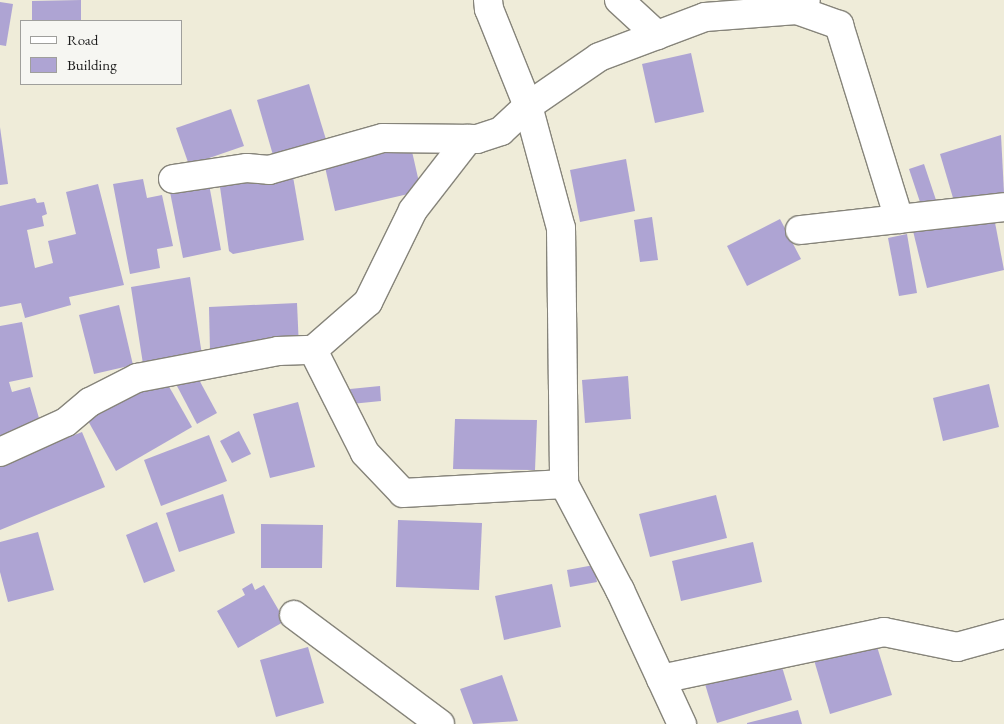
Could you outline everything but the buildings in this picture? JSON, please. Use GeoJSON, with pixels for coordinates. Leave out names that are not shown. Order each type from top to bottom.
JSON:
{"type":"FeatureCollection","features":[{"type":"Feature","properties":{"kind":"street"},"geometry":{"type":"LineString","coordinates":[[488,0],[488,9],[528,106],[561,228],[564,484],[620,590],[682,724]]}},
{"type":"Feature","properties":{"kind":"street"},"geometry":{"type":"LineString","coordinates":[[619,0],[657,35]]}},
{"type":"Feature","properties":{"kind":"street"},"geometry":{"type":"LineString","coordinates":[[173,179],[247,168],[270,170],[383,138],[468,139],[501,132],[528,106],[599,57],[705,16],[801,5],[839,25],[899,219]]}},
{"type":"Feature","properties":{"kind":"street"},"geometry":{"type":"LineString","coordinates":[[0,452],[66,422],[90,402],[137,378],[278,352],[313,350],[368,302],[413,210],[468,139]]}},
{"type":"Feature","properties":{"kind":"street"},"geometry":{"type":"LineString","coordinates":[[800,230],[1004,207]]}},
{"type":"Feature","properties":{"kind":"street"},"geometry":{"type":"LineString","coordinates":[[313,350],[365,453],[403,493],[564,484]]}},
{"type":"Feature","properties":{"kind":"street"},"geometry":{"type":"LineString","coordinates":[[294,616],[440,724]]}},
{"type":"Feature","properties":{"kind":"street"},"geometry":{"type":"LineString","coordinates":[[661,679],[884,632],[957,647],[1004,634]]}}]}
